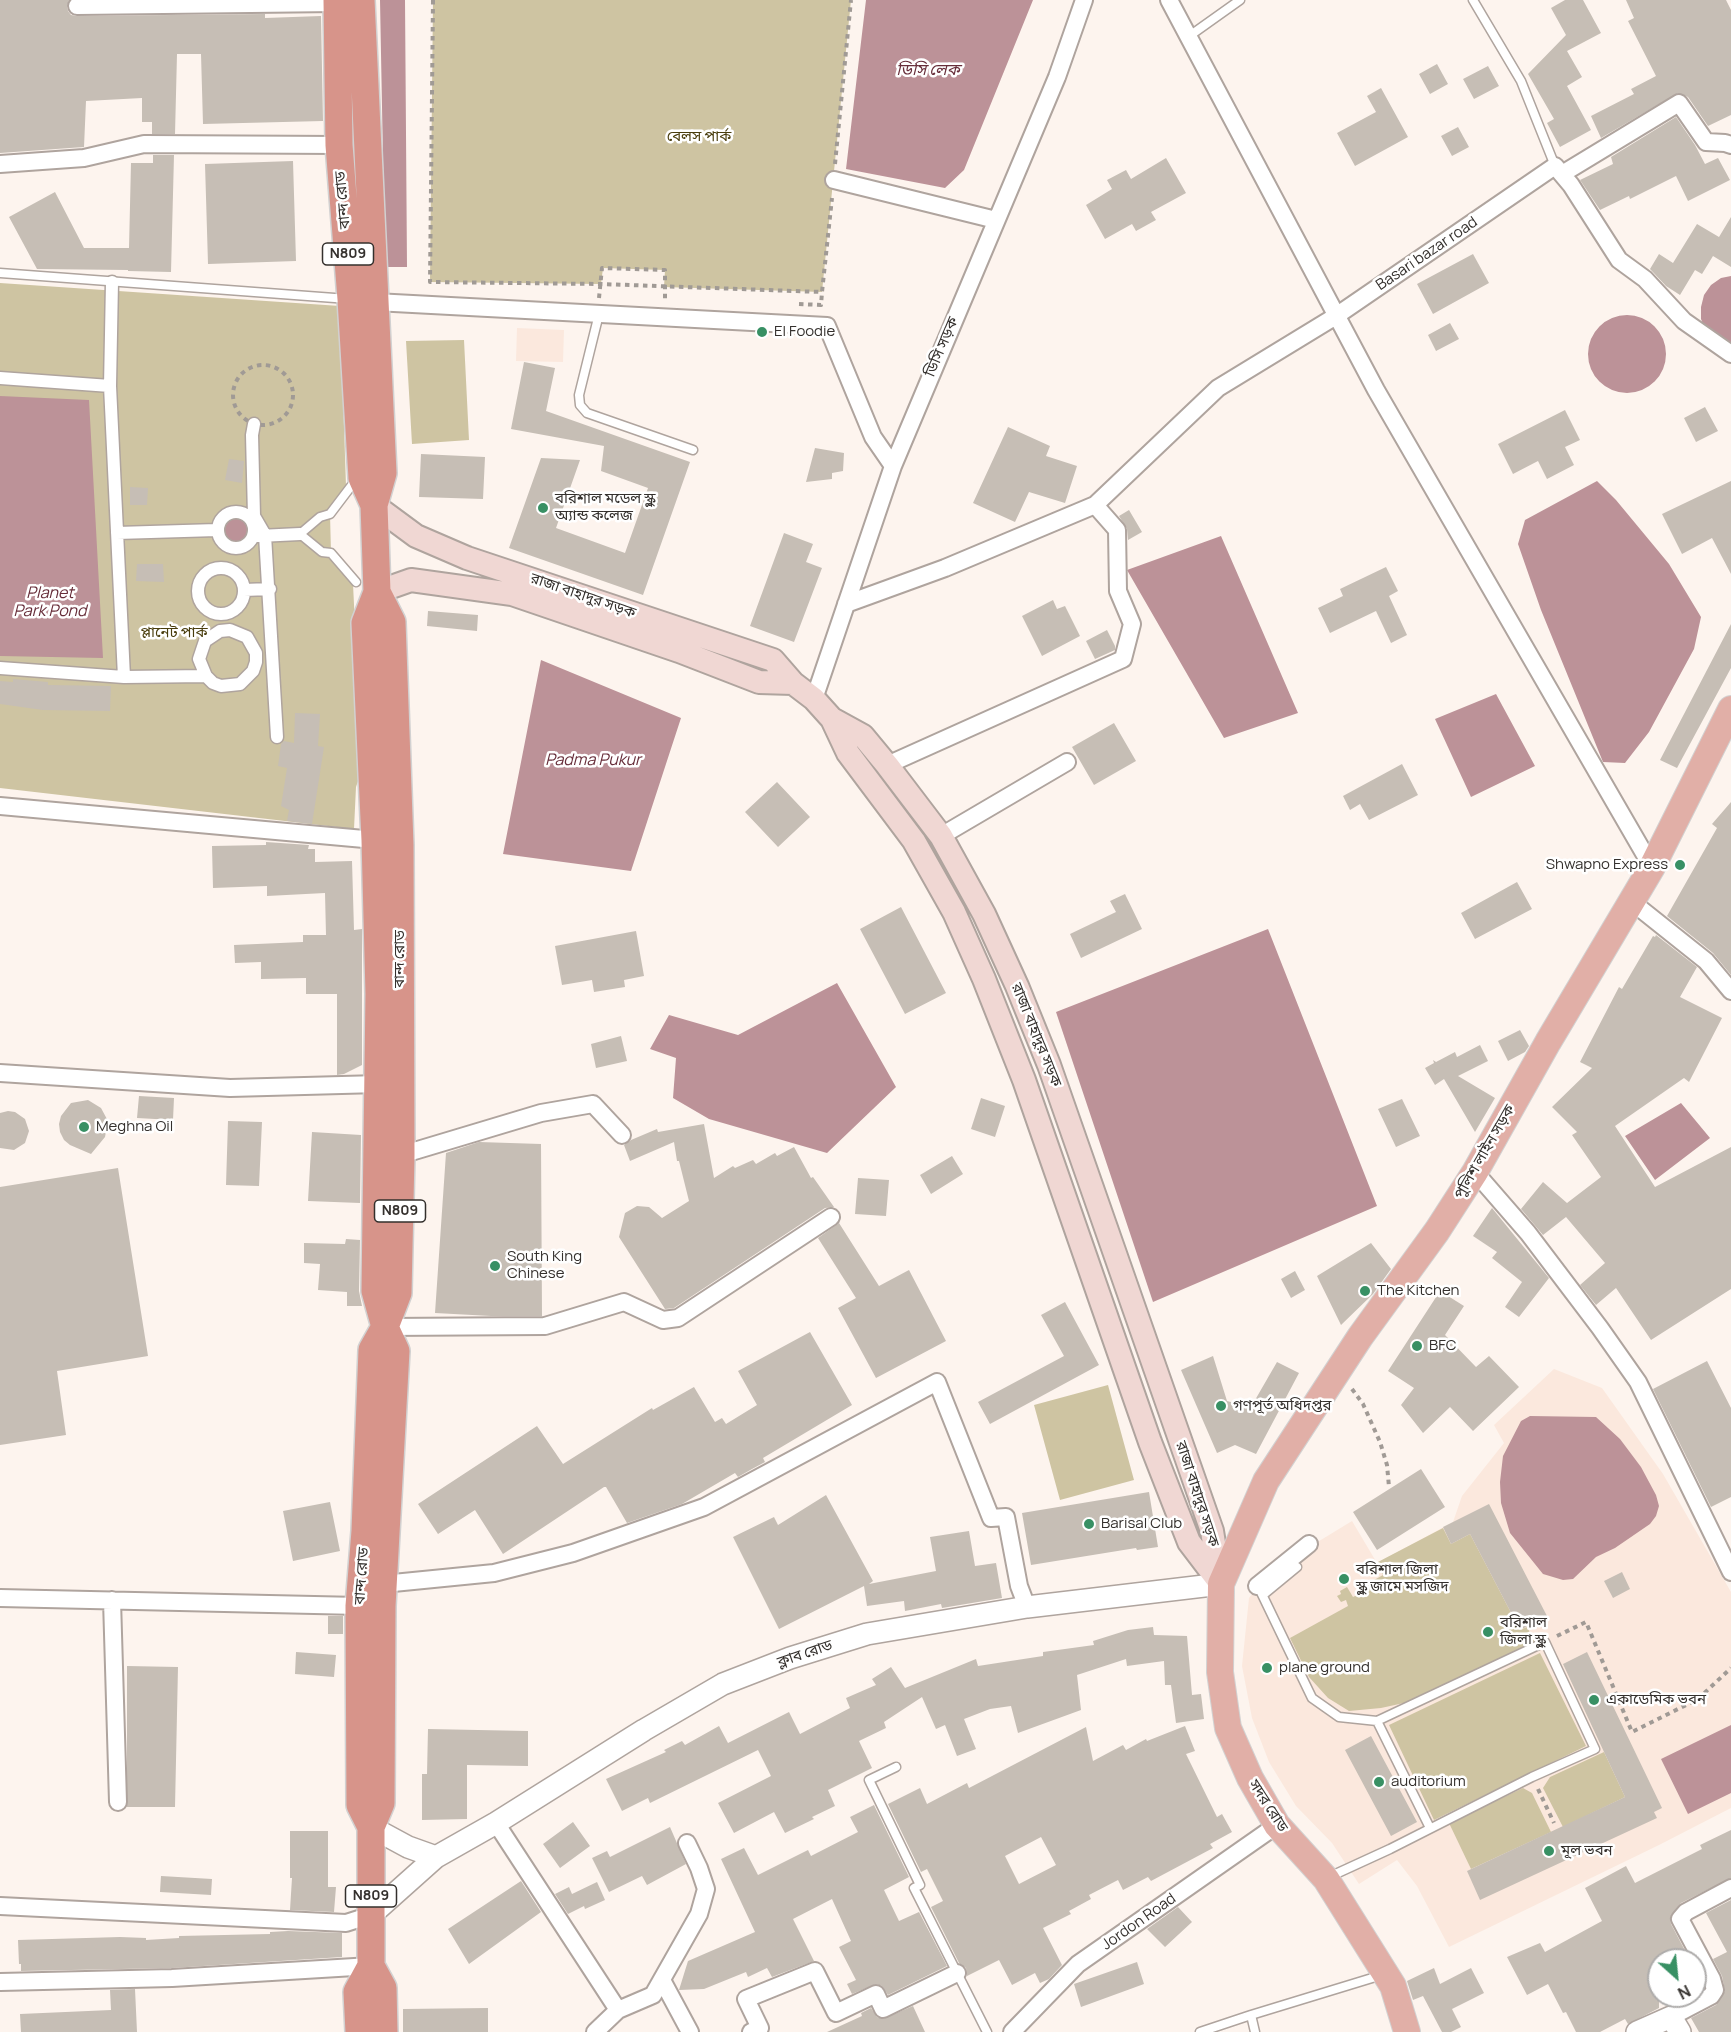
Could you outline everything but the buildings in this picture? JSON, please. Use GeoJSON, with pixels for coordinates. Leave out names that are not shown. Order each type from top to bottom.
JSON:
{"type":"FeatureCollection","features":[{"type":"Feature","properties":{"kind":"highway","name":"বান্দ রোড"},"geometry":{"type":"LineString","coordinates":[[345,1],[339,145],[363,301],[383,473],[374,505],[365,623],[375,840],[379,1084],[375,1291],[385,1327],[396,1351],[383,1584],[381,1803],[371,1827],[371,1966],[357,1992],[359,2032]]}},
{"type":"Feature","properties":{"kind":"highway","name":"বান্দ রোড"},"geometry":{"type":"LineString","coordinates":[[345,1],[363,301]]}},
{"type":"Feature","properties":{"kind":"highway","name":"বান্দ রোড"},"geometry":{"type":"LineString","coordinates":[[367,587],[392,622],[400,845],[401,1155],[398,1293],[385,1327],[372,1350],[360,1606],[360,1805],[371,1827]]}},
{"type":"Feature","properties":{"kind":"highway","name":"বান্দ রোড"},"geometry":{"type":"LineString","coordinates":[[371,1966],[383,1988],[384,2032]]}},
{"type":"Feature","properties":{"kind":"main road","name":"রাজা বাহাদুর সড়ক"},"geometry":{"type":"LineString","coordinates":[[374,505],[416,536],[467,558],[773,660],[793,683],[814,699],[832,719],[848,753],[914,841],[954,912],[984,979],[1024,1080],[1150,1442],[1189,1542],[1221,1584]]}},
{"type":"Feature","properties":{"kind":"main road","name":"রাজা বাহাদুর সড়ক"},"geometry":{"type":"LineString","coordinates":[[367,587],[411,580],[512,594],[759,681],[793,683]]}},
{"type":"Feature","properties":{"kind":"main road","name":"পুলিশ লাইন সড়ক"},"geometry":{"type":"LineString","coordinates":[[1221,1584],[1266,1481],[1360,1337],[1437,1231],[1475,1172],[1548,1042],[1652,867],[1731,709]]}},
{"type":"Feature","properties":{"kind":"main road","name":"রাজা বাহাদুর সড়ক"},"geometry":{"type":"LineString","coordinates":[[832,719],[862,736],[887,765],[940,836],[984,914],[1017,986],[1049,1065],[1212,1531],[1221,1584]]}},
{"type":"Feature","properties":{"kind":"main road","name":"সদর রোড"},"geometry":{"type":"LineString","coordinates":[[1221,1584],[1220,1672],[1228,1728],[1250,1778],[1277,1825],[1326,1879],[1393,1986],[1407,2032]]}},
{"type":"Feature","properties":{"kind":"street","name":"ডিসি সড়ক"},"geometry":{"type":"LineString","coordinates":[[814,699],[893,466],[1057,77],[1084,0]]}},
{"type":"Feature","properties":{"kind":"street"},"geometry":{"type":"LineString","coordinates":[[1169,0],[1376,390],[1652,867]]}},
{"type":"Feature","properties":{"kind":"street"},"geometry":{"type":"LineString","coordinates":[[77,6],[345,1]]}},
{"type":"Feature","properties":{"kind":"street","name":"Basari bazar road"},"geometry":{"type":"LineString","coordinates":[[1095,505],[1218,388],[1336,315],[1559,170],[1679,102],[1706,142],[1725,143],[1731,146]]}},
{"type":"Feature","properties":{"kind":"street"},"geometry":{"type":"LineString","coordinates":[[0,164],[84,158],[144,144],[339,145]]}},
{"type":"Feature","properties":{"kind":"street"},"geometry":{"type":"LineString","coordinates":[[1559,170],[1619,260],[1645,279],[1684,321],[1731,354]]}},
{"type":"Feature","properties":{"kind":"street"},"geometry":{"type":"LineString","coordinates":[[834,180],[996,220]]}},
{"type":"Feature","properties":{"kind":"street"},"geometry":{"type":"LineString","coordinates":[[112,282],[110,386],[124,677]]}},
{"type":"Feature","properties":{"kind":"street"},"geometry":{"type":"LineString","coordinates":[[363,301],[827,326],[873,437],[893,466]]}},
{"type":"Feature","properties":{"kind":"street"},"geometry":{"type":"LineString","coordinates":[[0,378],[110,386]]}},
{"type":"Feature","properties":{"kind":"street"},"geometry":{"type":"LineString","coordinates":[[254,424],[252,517],[259,536],[270,589],[277,737]]}},
{"type":"Feature","properties":{"kind":"street"},"geometry":{"type":"LineString","coordinates":[[846,604],[945,568],[1095,505],[1117,530],[1118,591],[1132,624],[1123,659],[887,765]]}},
{"type":"Feature","properties":{"kind":"street"},"geometry":{"type":"LineString","coordinates":[[252,517],[242,512],[230,512],[221,519],[218,530],[222,542],[233,548],[245,545],[259,536],[300,534]]}},
{"type":"Feature","properties":{"kind":"street"},"geometry":{"type":"LineString","coordinates":[[117,533],[218,530]]}},
{"type":"Feature","properties":{"kind":"street"},"geometry":{"type":"LineString","coordinates":[[220,568],[228,569],[241,579],[244,590],[242,601],[232,611],[224,614],[210,611],[200,601],[198,594],[201,580],[206,573],[220,568]]}},
{"type":"Feature","properties":{"kind":"street"},"geometry":{"type":"LineString","coordinates":[[244,590],[270,589]]}},
{"type":"Feature","properties":{"kind":"street"},"geometry":{"type":"LineString","coordinates":[[210,611],[212,635]]}},
{"type":"Feature","properties":{"kind":"street"},"geometry":{"type":"LineString","coordinates":[[230,630],[247,637],[256,653],[256,662],[253,671],[240,684],[231,687],[222,686],[213,683],[206,676],[199,659],[205,641],[220,631],[230,630]]}},
{"type":"Feature","properties":{"kind":"street"},"geometry":{"type":"LineString","coordinates":[[0,668],[124,677],[206,676]]}},
{"type":"Feature","properties":{"kind":"street"},"geometry":{"type":"LineString","coordinates":[[940,836],[1067,762]]}},
{"type":"Feature","properties":{"kind":"street"},"geometry":{"type":"LineString","coordinates":[[0,806],[375,840]]}},
{"type":"Feature","properties":{"kind":"street"},"geometry":{"type":"LineString","coordinates":[[1632,902],[1706,961],[1731,991]]}},
{"type":"Feature","properties":{"kind":"street"},"geometry":{"type":"LineString","coordinates":[[0,1073],[230,1088],[379,1084]]}},
{"type":"Feature","properties":{"kind":"street"},"geometry":{"type":"LineString","coordinates":[[401,1155],[541,1113],[593,1104],[622,1135]]}},
{"type":"Feature","properties":{"kind":"street"},"geometry":{"type":"LineString","coordinates":[[1475,1172],[1528,1233],[1638,1382],[1731,1572]]}},
{"type":"Feature","properties":{"kind":"street"},"geometry":{"type":"LineString","coordinates":[[385,1327],[545,1326],[624,1302],[663,1320],[678,1318],[831,1217]]}},
{"type":"Feature","properties":{"kind":"street"},"geometry":{"type":"LineString","coordinates":[[383,1584],[494,1573],[573,1553],[704,1507],[937,1382],[991,1518],[1006,1517],[1019,1586],[1027,1607]]}},
{"type":"Feature","properties":{"kind":"street"},"geometry":{"type":"LineString","coordinates":[[1257,1587],[1309,1544]]}},
{"type":"Feature","properties":{"kind":"street","name":"ক্লাব রোড"},"geometry":{"type":"LineString","coordinates":[[371,1915],[436,1857],[496,1823],[644,1730],[723,1684],[790,1658],[867,1634],[1027,1607],[1221,1584]]}},
{"type":"Feature","properties":{"kind":"street"},"geometry":{"type":"LineString","coordinates":[[0,1598],[360,1606]]}},
{"type":"Feature","properties":{"kind":"street"},"geometry":{"type":"LineString","coordinates":[[112,1600],[118,1802]]}},
{"type":"Feature","properties":{"kind":"street"},"geometry":{"type":"LineString","coordinates":[[496,1823],[618,2010]]}},
{"type":"Feature","properties":{"kind":"street","name":"Jordon Road"},"geometry":{"type":"LineString","coordinates":[[1012,2032],[1078,1964],[1277,1825]]}},
{"type":"Feature","properties":{"kind":"street"},"geometry":{"type":"LineString","coordinates":[[371,1827],[408,1847],[436,1857]]}},
{"type":"Feature","properties":{"kind":"street"},"geometry":{"type":"LineString","coordinates":[[595,2032],[618,2010],[653,1995],[699,1914],[706,1889],[687,1843]]}},
{"type":"Feature","properties":{"kind":"street"},"geometry":{"type":"LineString","coordinates":[[1637,2032],[1675,2024],[1711,1996],[1715,1990],[1712,1979],[1680,1919],[1686,1912],[1731,1888]]}},
{"type":"Feature","properties":{"kind":"street"},"geometry":{"type":"LineString","coordinates":[[0,1906],[346,1923],[371,1915]]}},
{"type":"Feature","properties":{"kind":"street"},"geometry":{"type":"LineString","coordinates":[[0,1982],[172,1978],[371,1966]]}},
{"type":"Feature","properties":{"kind":"street"},"geometry":{"type":"LineString","coordinates":[[751,2032],[760,2028],[747,1999],[815,1971],[836,2013],[876,1994],[883,2009],[957,1973]]}},
{"type":"Feature","properties":{"kind":"street"},"geometry":{"type":"LineString","coordinates":[[662,1980],[690,2032]]}},
{"type":"Feature","properties":{"kind":"lane"},"geometry":{"type":"LineString","coordinates":[[1188,37],[1240,0]]}},
{"type":"Feature","properties":{"kind":"lane"},"geometry":{"type":"LineString","coordinates":[[1473,0],[1521,81],[1559,170]]}},
{"type":"Feature","properties":{"kind":"lane"},"geometry":{"type":"LineString","coordinates":[[0,273],[363,301]]}},
{"type":"Feature","properties":{"kind":"lane"},"geometry":{"type":"LineString","coordinates":[[599,314],[579,395],[580,405],[587,413],[693,450]]}},
{"type":"Feature","properties":{"kind":"lane"},"geometry":{"type":"LineString","coordinates":[[352,485],[330,514],[320,517],[300,534],[322,552],[331,553],[367,587]]}},
{"type":"Feature","properties":{"kind":"lane"},"geometry":{"type":"LineString","coordinates":[[1297,1567],[1257,1587],[1312,1698],[1339,1717],[1377,1721],[1545,1642],[1595,1749],[1532,1777],[1326,1879]]}},
{"type":"Feature","properties":{"kind":"lane"},"geometry":{"type":"LineString","coordinates":[[1377,1721],[1430,1828]]}},
{"type":"Feature","properties":{"kind":"lane"},"geometry":{"type":"LineString","coordinates":[[896,1767],[869,1779],[920,1885],[914,1888],[987,2032]]}},
{"type":"Feature","properties":{"kind":"lane"},"geometry":{"type":"LineString","coordinates":[[1200,2032],[1385,1974]]}},
{"type":"Feature","properties":{"kind":"lane"},"geometry":{"type":"LineString","coordinates":[[1251,2015],[1255,2032]]}},
{"type":"Feature","properties":{"kind":"path"},"geometry":{"type":"LineString","coordinates":[[430,293],[433,0]]}},
{"type":"Feature","properties":{"kind":"path"},"geometry":{"type":"LineString","coordinates":[[798,304],[821,305],[851,0]]}},
{"type":"Feature","properties":{"kind":"path"},"geometry":{"type":"LineString","coordinates":[[588,298],[599,298],[602,267],[666,270],[664,299],[675,300]]}},
{"type":"Feature","properties":{"kind":"path"},"geometry":{"type":"LineString","coordinates":[[430,282],[601,284],[822,292]]}},
{"type":"Feature","properties":{"kind":"path"},"geometry":{"type":"LineString","coordinates":[[260,364],[270,365],[280,369],[288,377],[292,385],[292,404],[288,412],[273,424],[263,426],[254,424],[245,420],[237,412],[232,392],[241,374],[260,364]]}},
{"type":"Feature","properties":{"kind":"path"},"geometry":{"type":"LineString","coordinates":[[1351,1389],[1363,1404],[1380,1442],[1387,1465],[1389,1487]]}},
{"type":"Feature","properties":{"kind":"path"},"geometry":{"type":"LineString","coordinates":[[1545,1642],[1586,1622],[1632,1732],[1698,1699],[1731,1668]]}},
{"type":"Feature","properties":{"kind":"path"},"geometry":{"type":"LineString","coordinates":[[1532,1777],[1554,1823]]}},
{"type":"Feature","properties":{"kind":"shaded area"},"geometry":{"type":"Polygon","coordinates":[[[517,328],[564,330],[563,362],[516,361],[517,328]]]}},
{"type":"Feature","properties":{"kind":"shaded area","name":"বরিশাল জিলা স্কুল"},"geometry":{"type":"Polygon","coordinates":[[[1554,1369],[1602,1388],[1663,1474],[1731,1592],[1731,1808],[1449,1947],[1417,1886],[1397,1860],[1359,1884],[1332,1843],[1296,1806],[1269,1762],[1252,1718],[1242,1666],[1249,1598],[1258,1586],[1311,1546],[1352,1521],[1377,1563],[1453,1522],[1462,1496],[1504,1443],[1494,1425],[1554,1369]]]}},
{"type":"Feature","properties":{"kind":"green space","name":"বেলস পার্ক"},"geometry":{"type":"Polygon","coordinates":[[[433,0],[851,0],[822,292],[664,287],[665,270],[603,268],[601,284],[430,282],[433,0]]]}},
{"type":"Feature","properties":{"kind":"green space","name":"প্লানেট পার্ক"},"geometry":{"type":"Polygon","coordinates":[[[0,283],[340,306],[346,486],[330,508],[331,553],[353,584],[362,769],[356,787],[354,829],[0,788],[0,283]]]}},
{"type":"Feature","properties":{"kind":"green space"},"geometry":{"type":"Polygon","coordinates":[[[464,340],[469,440],[412,444],[406,341],[464,340]]]}},
{"type":"Feature","properties":{"kind":"green space"},"geometry":{"type":"Polygon","coordinates":[[[1108,1385],[1134,1480],[1060,1500],[1034,1405],[1108,1385]]]}},
{"type":"Feature","properties":{"kind":"green space"},"geometry":{"type":"Polygon","coordinates":[[[1443,1528],[1451,1544],[1470,1534],[1520,1630],[1527,1627],[1536,1644],[1413,1701],[1381,1708],[1349,1711],[1328,1698],[1309,1677],[1290,1638],[1348,1606],[1346,1600],[1341,1602],[1337,1596],[1341,1594],[1340,1591],[1347,1587],[1353,1597],[1369,1589],[1367,1584],[1383,1575],[1376,1563],[1443,1528]]]}},
{"type":"Feature","properties":{"kind":"green space"},"geometry":{"type":"Polygon","coordinates":[[[1540,1653],[1586,1746],[1434,1820],[1389,1725],[1540,1653]]]}},
{"type":"Feature","properties":{"kind":"green space"},"geometry":{"type":"Polygon","coordinates":[[[1604,1752],[1625,1797],[1563,1827],[1543,1788],[1550,1777],[1604,1752]]]}},
{"type":"Feature","properties":{"kind":"green space"},"geometry":{"type":"Polygon","coordinates":[[[1523,1788],[1532,1793],[1551,1832],[1471,1869],[1449,1823],[1523,1788]]]}},
{"type":"Feature","properties":{"kind":"water"},"geometry":{"type":"Polygon","coordinates":[[[380,0],[405,0],[407,267],[385,267],[380,0]]]}},
{"type":"Feature","properties":{"kind":"water","name":"ডিসি লেক"},"geometry":{"type":"Polygon","coordinates":[[[866,0],[1033,0],[964,170],[945,188],[846,169],[866,0]]]}},
{"type":"Feature","properties":{"kind":"water"},"geometry":{"type":"Polygon","coordinates":[[[1731,276],[1731,346],[1706,331],[1701,319],[1701,307],[1704,295],[1711,285],[1721,278],[1731,276]]]}},
{"type":"Feature","properties":{"kind":"water"},"geometry":{"type":"Polygon","coordinates":[[[1627,315],[1642,318],[1655,326],[1663,339],[1666,354],[1663,369],[1655,382],[1642,390],[1627,393],[1612,390],[1599,382],[1591,369],[1588,354],[1591,339],[1599,326],[1612,318],[1627,315]]]}},
{"type":"Feature","properties":{"kind":"water","name":"Planet Park Pond"},"geometry":{"type":"Polygon","coordinates":[[[0,396],[89,400],[103,658],[0,656],[0,396]]]}},
{"type":"Feature","properties":{"kind":"water"},"geometry":{"type":"Polygon","coordinates":[[[1597,481],[1616,500],[1669,564],[1701,617],[1694,649],[1649,732],[1625,763],[1603,762],[1541,610],[1518,544],[1525,520],[1597,481]]]}},
{"type":"Feature","properties":{"kind":"water"},"geometry":{"type":"Polygon","coordinates":[[[236,517],[245,521],[249,530],[245,539],[236,543],[227,539],[223,530],[227,521],[236,517]]]}},
{"type":"Feature","properties":{"kind":"water"},"geometry":{"type":"Polygon","coordinates":[[[1221,536],[1298,713],[1224,738],[1127,570],[1221,536]]]}},
{"type":"Feature","properties":{"kind":"water","name":"Padma Pukur"},"geometry":{"type":"Polygon","coordinates":[[[541,660],[681,718],[631,871],[503,854],[541,660]]]}},
{"type":"Feature","properties":{"kind":"water"},"geometry":{"type":"Polygon","coordinates":[[[1496,694],[1535,766],[1471,797],[1435,719],[1496,694]]]}},
{"type":"Feature","properties":{"kind":"water"},"geometry":{"type":"Polygon","coordinates":[[[1268,929],[1377,1206],[1153,1302],[1056,1012],[1268,929]]]}},
{"type":"Feature","properties":{"kind":"water"},"geometry":{"type":"Polygon","coordinates":[[[837,983],[896,1087],[827,1153],[709,1119],[673,1098],[676,1058],[650,1049],[669,1015],[738,1035],[837,983]]]}},
{"type":"Feature","properties":{"kind":"water"},"geometry":{"type":"Polygon","coordinates":[[[1681,1103],[1710,1138],[1655,1180],[1625,1136],[1681,1103]]]}},
{"type":"Feature","properties":{"kind":"water"},"geometry":{"type":"Polygon","coordinates":[[[1530,1416],[1596,1417],[1620,1439],[1641,1467],[1656,1495],[1659,1506],[1650,1524],[1615,1548],[1596,1557],[1573,1579],[1563,1580],[1543,1574],[1510,1533],[1501,1503],[1500,1482],[1503,1456],[1521,1421],[1530,1416]]]}},
{"type":"Feature","properties":{"kind":"water"},"geometry":{"type":"Polygon","coordinates":[[[1731,1725],[1731,1793],[1688,1814],[1661,1759],[1731,1725]]]}},
{"type":"Feature","properties":{"kind":"place","name":"El Foodie"},"geometry":{"type":"Point","coordinates":[762,332]}},
{"type":"Feature","properties":{"kind":"place","name":"বরিশাল মডেল স্কুল অ্যান্ড কলেজ"},"geometry":{"type":"Point","coordinates":[543,508]}},
{"type":"Feature","properties":{"kind":"place","name":"Shwapno Express"},"geometry":{"type":"Point","coordinates":[1680,865]}},
{"type":"Feature","properties":{"kind":"place","name":"Meghna Oil"},"geometry":{"type":"Point","coordinates":[84,1127]}},
{"type":"Feature","properties":{"kind":"place","name":"South King Chinese"},"geometry":{"type":"Point","coordinates":[495,1266]}},
{"type":"Feature","properties":{"kind":"place","name":"The Kitchen"},"geometry":{"type":"Point","coordinates":[1365,1291]}},
{"type":"Feature","properties":{"kind":"place","name":"BFC"},"geometry":{"type":"Point","coordinates":[1417,1346]}},
{"type":"Feature","properties":{"kind":"place","name":"গণপূর্ত অধিদপ্তর"},"geometry":{"type":"Point","coordinates":[1221,1406]}},
{"type":"Feature","properties":{"kind":"place","name":"Barisal Club"},"geometry":{"type":"Point","coordinates":[1089,1524]}},
{"type":"Feature","properties":{"kind":"place","name":"বরিশাল জিলা স্কুল জামে মসজিদ"},"geometry":{"type":"Point","coordinates":[1344,1579]}},
{"type":"Feature","properties":{"kind":"place","name":"বরিশাল জিলা স্কুল"},"geometry":{"type":"Point","coordinates":[1488,1632]}},
{"type":"Feature","properties":{"kind":"place","name":"plane ground"},"geometry":{"type":"Point","coordinates":[1267,1668]}},
{"type":"Feature","properties":{"kind":"place","name":"একাডেমিক ভবন"},"geometry":{"type":"Point","coordinates":[1594,1700]}},
{"type":"Feature","properties":{"kind":"place","name":"auditorium"},"geometry":{"type":"Point","coordinates":[1379,1782]}},
{"type":"Feature","properties":{"kind":"place","name":"মূল ভবন"},"geometry":{"type":"Point","coordinates":[1549,1851]}}]}
